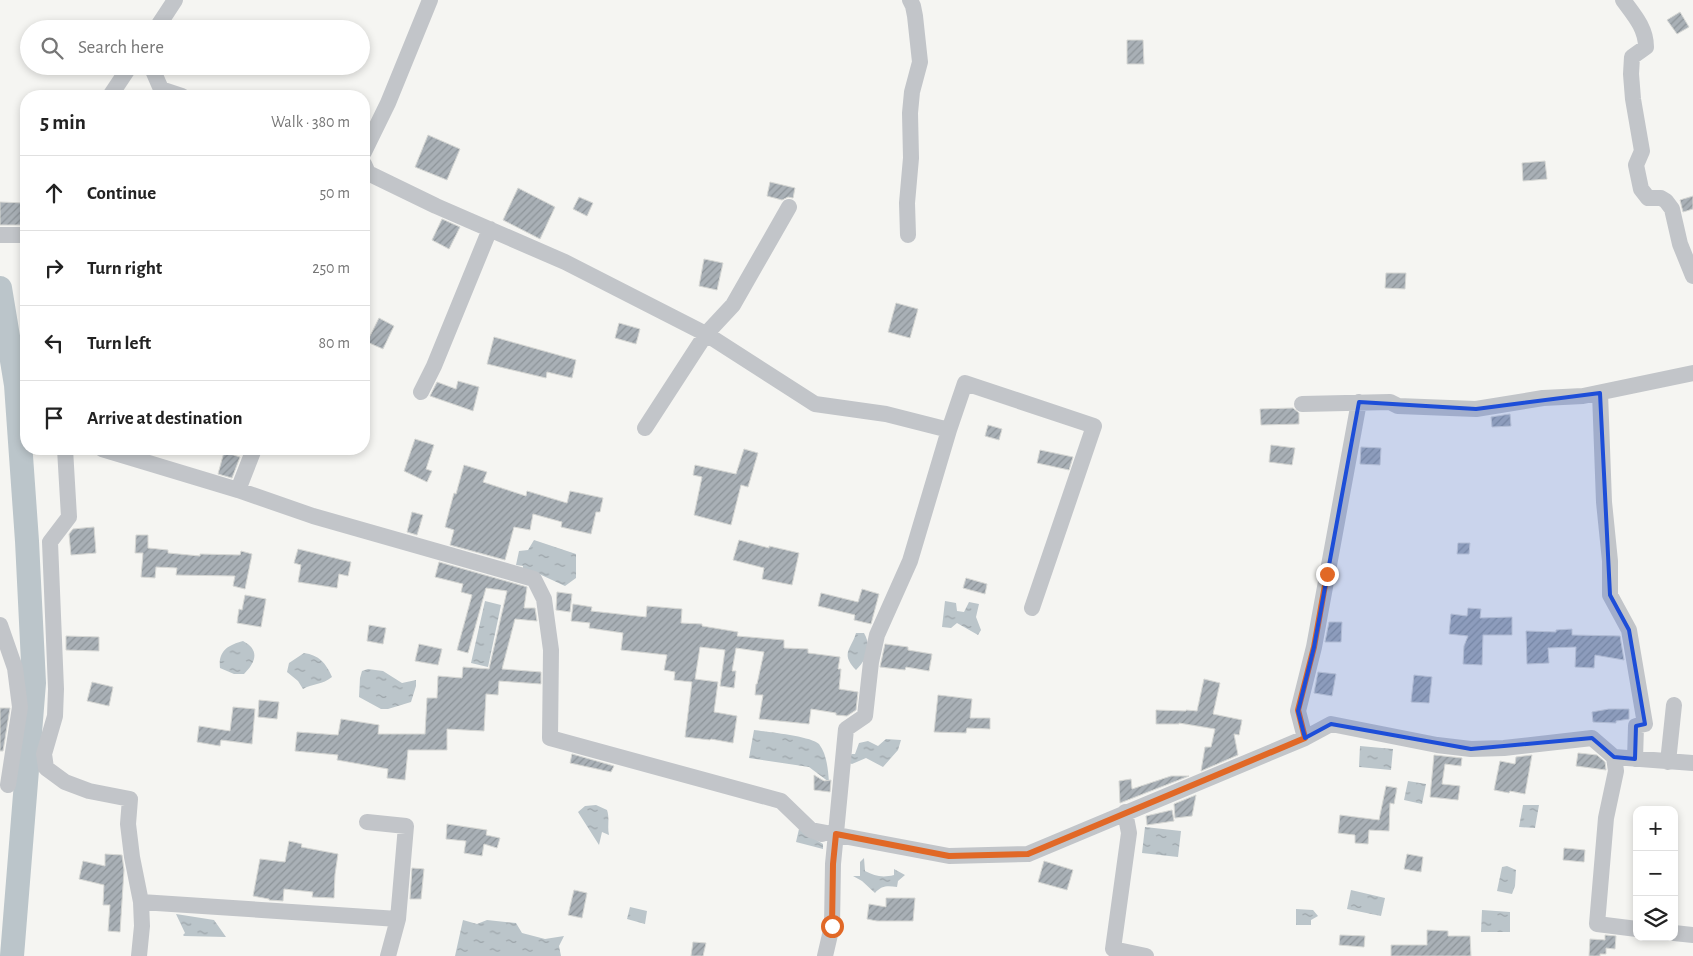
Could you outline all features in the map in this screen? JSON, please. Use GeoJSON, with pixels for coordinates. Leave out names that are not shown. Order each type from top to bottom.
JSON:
{"type":"FeatureCollection","features":[{"type":"Feature","properties":{"kind":"street"},"geometry":{"type":"LineString","coordinates":[[162,20],[175,0]]}},
{"type":"Feature","properties":{"kind":"street"},"geometry":{"type":"LineString","coordinates":[[370,140],[388,103],[430,0]]}},
{"type":"Feature","properties":{"kind":"street"},"geometry":{"type":"LineString","coordinates":[[908,236],[907,202],[911,158],[910,113],[912,92],[920,62],[915,16],[910,0]]}},
{"type":"Feature","properties":{"kind":"street"},"geometry":{"type":"LineString","coordinates":[[1623,0],[1640,23],[1646,36],[1646,47],[1632,57],[1631,74],[1633,99],[1642,151],[1636,165],[1640,189],[1648,198],[1661,198],[1666,201],[1672,209],[1680,244],[1693,276]]}},
{"type":"Feature","properties":{"kind":"street"},"geometry":{"type":"LineString","coordinates":[[114,90],[124,75]]}},
{"type":"Feature","properties":{"kind":"street"},"geometry":{"type":"LineString","coordinates":[[155,75],[161,89],[164,90]]}},
{"type":"Feature","properties":{"kind":"street"},"geometry":{"type":"LineString","coordinates":[[370,174],[490,230],[565,262],[706,334],[815,404],[886,414],[949,430]]}},
{"type":"Feature","properties":{"kind":"street"},"geometry":{"type":"LineString","coordinates":[[645,428],[706,334],[733,305],[789,207]]}},
{"type":"Feature","properties":{"kind":"street"},"geometry":{"type":"LineString","coordinates":[[422,392],[490,230]]}},
{"type":"Feature","properties":{"kind":"street"},"geometry":{"type":"LineString","coordinates":[[0,235],[20,235]]}},
{"type":"Feature","properties":{"kind":"street"},"geometry":{"type":"LineString","coordinates":[[1302,404],[1390,402],[1398,406],[1476,409],[1543,398],[1583,396],[1693,372]]}},
{"type":"Feature","properties":{"kind":"street"},"geometry":{"type":"LineString","coordinates":[[825,956],[832,926],[833,864],[846,729],[865,716],[870,662],[876,635],[910,561],[965,383],[1094,426],[1032,608]]}},
{"type":"Feature","properties":{"kind":"street"},"geometry":{"type":"LineString","coordinates":[[1600,393],[1604,502],[1610,561],[1610,595],[1629,630],[1645,724],[1636,726],[1635,759]]}},
{"type":"Feature","properties":{"kind":"street"},"geometry":{"type":"LineString","coordinates":[[1305,738],[1298,710],[1314,647],[1359,402]]}},
{"type":"Feature","properties":{"kind":"street"},"geometry":{"type":"LineString","coordinates":[[65,455],[69,518],[50,542],[56,689],[55,716],[44,754],[46,768],[65,782],[89,791],[130,799],[128,824],[141,902],[142,926],[139,956]]}},
{"type":"Feature","properties":{"kind":"street"},"geometry":{"type":"LineString","coordinates":[[122,455],[238,490],[313,516],[534,579],[544,598],[551,650],[550,738],[781,801],[811,830],[836,837],[949,856],[1028,854],[1305,738],[1331,724],[1438,745],[1471,748],[1504,748],[1592,738],[1614,758],[1616,771],[1606,818],[1597,924],[1633,928]]}},
{"type":"Feature","properties":{"kind":"street"},"geometry":{"type":"LineString","coordinates":[[238,490],[252,455]]}},
{"type":"Feature","properties":{"kind":"street"},"geometry":{"type":"LineString","coordinates":[[0,626],[15,668],[20,706],[8,785]]}},
{"type":"Feature","properties":{"kind":"street"},"geometry":{"type":"LineString","coordinates":[[1668,762],[1674,705]]}},
{"type":"Feature","properties":{"kind":"street"},"geometry":{"type":"LineString","coordinates":[[1614,758],[1693,763]]}},
{"type":"Feature","properties":{"kind":"street"},"geometry":{"type":"LineString","coordinates":[[1125,812],[1128,833],[1112,953],[1146,956]]}},
{"type":"Feature","properties":{"kind":"street"},"geometry":{"type":"LineString","coordinates":[[367,822],[406,826],[398,919],[388,956]]}},
{"type":"Feature","properties":{"kind":"street"},"geometry":{"type":"LineString","coordinates":[[141,902],[398,919]]}},
{"type":"Feature","properties":{"kind":"street"},"geometry":{"type":"LineString","coordinates":[[1678,933],[1693,935]]}},
{"type":"Feature","properties":{"kind":"highlighted area"},"geometry":{"type":"Polygon","coordinates":[[[1600,393],[1610,595],[1629,630],[1645,724],[1636,726],[1635,759],[1614,757],[1592,738],[1471,749],[1331,724],[1305,738],[1298,711],[1314,647],[1359,402],[1476,409],[1600,393]]]}},
{"type":"Feature","properties":{"kind":"water"},"geometry":{"type":"Polygon","coordinates":[[[534,540],[576,554],[576,578],[565,586],[537,573],[523,572],[523,566],[516,565],[519,551],[528,550],[534,540]]]}},
{"type":"Feature","properties":{"kind":"water"},"geometry":{"type":"Polygon","coordinates":[[[485,601],[501,605],[488,667],[471,663],[485,601]]]}},
{"type":"Feature","properties":{"kind":"water"},"geometry":{"type":"Polygon","coordinates":[[[945,601],[956,603],[957,611],[964,612],[969,602],[979,604],[976,617],[981,630],[978,635],[957,623],[951,628],[942,627],[945,601]]]}},
{"type":"Feature","properties":{"kind":"water"},"geometry":{"type":"Polygon","coordinates":[[[856,633],[864,633],[868,648],[863,662],[856,670],[851,664],[848,651],[856,633]]]}},
{"type":"Feature","properties":{"kind":"water"},"geometry":{"type":"Polygon","coordinates":[[[243,641],[254,652],[253,661],[248,670],[244,674],[234,674],[220,668],[222,653],[229,647],[243,641]]]}},
{"type":"Feature","properties":{"kind":"water"},"geometry":{"type":"Polygon","coordinates":[[[304,653],[321,660],[332,677],[303,689],[298,681],[287,672],[289,663],[304,653]]]}},
{"type":"Feature","properties":{"kind":"water"},"geometry":{"type":"Polygon","coordinates":[[[368,669],[383,671],[402,683],[416,680],[411,702],[388,709],[381,709],[359,697],[362,671],[368,669]]]}},
{"type":"Feature","properties":{"kind":"water"},"geometry":{"type":"Polygon","coordinates":[[[754,730],[798,737],[819,744],[828,767],[829,782],[809,767],[749,758],[754,730]]]}},
{"type":"Feature","properties":{"kind":"water"},"geometry":{"type":"Polygon","coordinates":[[[886,739],[901,740],[898,750],[883,767],[866,758],[852,764],[846,762],[847,757],[855,754],[859,743],[868,741],[878,746],[886,739]]]}},
{"type":"Feature","properties":{"kind":"water"},"geometry":{"type":"Polygon","coordinates":[[[1360,746],[1393,749],[1391,770],[1359,767],[1360,746]]]}},
{"type":"Feature","properties":{"kind":"water"},"geometry":{"type":"Polygon","coordinates":[[[1408,781],[1426,784],[1422,804],[1404,800],[1408,781]]]}},
{"type":"Feature","properties":{"kind":"water"},"geometry":{"type":"Polygon","coordinates":[[[596,805],[607,810],[608,816],[609,835],[602,832],[599,845],[578,812],[585,806],[596,805]]]}},
{"type":"Feature","properties":{"kind":"water"},"geometry":{"type":"Polygon","coordinates":[[[1523,805],[1539,805],[1535,828],[1519,827],[1523,805]]]}},
{"type":"Feature","properties":{"kind":"water"},"geometry":{"type":"Polygon","coordinates":[[[1145,827],[1181,831],[1178,857],[1142,853],[1145,827]]]}},
{"type":"Feature","properties":{"kind":"water"},"geometry":{"type":"Polygon","coordinates":[[[799,829],[823,844],[823,849],[796,842],[799,829]]]}},
{"type":"Feature","properties":{"kind":"water"},"geometry":{"type":"Polygon","coordinates":[[[864,858],[865,871],[872,874],[890,876],[894,875],[894,869],[905,875],[898,881],[897,887],[883,887],[875,893],[862,881],[853,876],[860,876],[860,862],[864,858]]]}},
{"type":"Feature","properties":{"kind":"water"},"geometry":{"type":"Polygon","coordinates":[[[1507,866],[1516,870],[1515,886],[1512,894],[1497,891],[1502,867],[1507,866]]]}},
{"type":"Feature","properties":{"kind":"water"},"geometry":{"type":"Polygon","coordinates":[[[1351,890],[1385,898],[1381,916],[1347,909],[1351,890]]]}},
{"type":"Feature","properties":{"kind":"water"},"geometry":{"type":"Polygon","coordinates":[[[630,907],[647,911],[645,924],[627,919],[630,907]]]}},
{"type":"Feature","properties":{"kind":"water"},"geometry":{"type":"Polygon","coordinates":[[[1296,909],[1313,910],[1318,916],[1311,920],[1311,925],[1296,925],[1296,909]]]}},
{"type":"Feature","properties":{"kind":"water"},"geometry":{"type":"Polygon","coordinates":[[[1482,910],[1510,912],[1510,932],[1481,932],[1482,910]]]}},
{"type":"Feature","properties":{"kind":"water"},"geometry":{"type":"Polygon","coordinates":[[[176,914],[214,920],[226,937],[184,936],[185,933],[176,914]]]}},
{"type":"Feature","properties":{"kind":"water"},"geometry":{"type":"Polygon","coordinates":[[[463,920],[477,924],[487,920],[516,923],[522,933],[545,939],[564,936],[559,946],[561,956],[455,956],[463,920]]]}},
{"type":"Feature","properties":{"kind":"building"},"geometry":{"type":"Polygon","coordinates":[[[1680,12],[1689,27],[1677,34],[1667,20],[1680,12]]]}},
{"type":"Feature","properties":{"kind":"building"},"geometry":{"type":"Polygon","coordinates":[[[1127,40],[1143,40],[1144,64],[1127,64],[1127,40]]]}},
{"type":"Feature","properties":{"kind":"building"},"geometry":{"type":"Polygon","coordinates":[[[428,135],[460,149],[447,180],[415,167],[428,135]]]}},
{"type":"Feature","properties":{"kind":"building"},"geometry":{"type":"Polygon","coordinates":[[[1545,161],[1547,179],[1523,181],[1522,163],[1545,161]]]}},
{"type":"Feature","properties":{"kind":"building"},"geometry":{"type":"Polygon","coordinates":[[[770,182],[795,188],[793,198],[788,197],[782,200],[767,196],[770,182]]]}},
{"type":"Feature","properties":{"kind":"building"},"geometry":{"type":"Polygon","coordinates":[[[518,188],[555,207],[540,239],[503,220],[518,188]]]}},
{"type":"Feature","properties":{"kind":"building"},"geometry":{"type":"Polygon","coordinates":[[[1693,196],[1693,209],[1683,212],[1680,200],[1693,196]]]}},
{"type":"Feature","properties":{"kind":"building"},"geometry":{"type":"Polygon","coordinates":[[[579,197],[593,203],[587,216],[573,209],[579,197]]]}},
{"type":"Feature","properties":{"kind":"building"},"geometry":{"type":"Polygon","coordinates":[[[0,202],[20,203],[20,225],[0,225],[0,202]]]}},
{"type":"Feature","properties":{"kind":"building"},"geometry":{"type":"Polygon","coordinates":[[[442,219],[460,227],[449,249],[432,240],[442,219]]]}},
{"type":"Feature","properties":{"kind":"building"},"geometry":{"type":"Polygon","coordinates":[[[704,259],[723,263],[717,290],[699,286],[704,259]]]}},
{"type":"Feature","properties":{"kind":"building"},"geometry":{"type":"Polygon","coordinates":[[[1386,273],[1406,273],[1405,289],[1385,288],[1386,273]]]}},
{"type":"Feature","properties":{"kind":"building"},"geometry":{"type":"Polygon","coordinates":[[[896,303],[918,309],[910,338],[888,332],[896,303]]]}},
{"type":"Feature","properties":{"kind":"building"},"geometry":{"type":"Polygon","coordinates":[[[379,318],[394,326],[383,349],[370,343],[370,336],[379,318]]]}},
{"type":"Feature","properties":{"kind":"building"},"geometry":{"type":"Polygon","coordinates":[[[619,323],[640,329],[636,344],[615,338],[619,323]]]}},
{"type":"Feature","properties":{"kind":"building"},"geometry":{"type":"Polygon","coordinates":[[[494,337],[576,360],[572,378],[547,372],[546,378],[487,364],[494,337]]]}},
{"type":"Feature","properties":{"kind":"building"},"geometry":{"type":"Polygon","coordinates":[[[458,381],[479,387],[473,411],[430,396],[437,382],[456,389],[458,381]]]}},
{"type":"Feature","properties":{"kind":"building"},"geometry":{"type":"Polygon","coordinates":[[[1293,408],[1299,413],[1299,424],[1261,425],[1260,409],[1293,408]]]}},
{"type":"Feature","properties":{"kind":"building"},"geometry":{"type":"Polygon","coordinates":[[[1510,414],[1511,426],[1492,427],[1491,417],[1510,414]]]}},
{"type":"Feature","properties":{"kind":"building"},"geometry":{"type":"Polygon","coordinates":[[[988,425],[1002,429],[999,440],[985,436],[988,425]]]}},
{"type":"Feature","properties":{"kind":"building"},"geometry":{"type":"Polygon","coordinates":[[[415,439],[434,445],[426,469],[432,471],[427,482],[404,471],[415,439]]]}},
{"type":"Feature","properties":{"kind":"building"},"geometry":{"type":"Polygon","coordinates":[[[1271,445],[1295,448],[1292,465],[1269,462],[1271,445]]]}},
{"type":"Feature","properties":{"kind":"building"},"geometry":{"type":"Polygon","coordinates":[[[1361,447],[1381,448],[1380,465],[1360,464],[1361,447]]]}},
{"type":"Feature","properties":{"kind":"building"},"geometry":{"type":"Polygon","coordinates":[[[744,449],[758,453],[748,487],[741,485],[731,525],[694,515],[702,477],[693,475],[695,465],[736,474],[744,449]]]}},
{"type":"Feature","properties":{"kind":"building"},"geometry":{"type":"Polygon","coordinates":[[[1040,450],[1073,457],[1069,470],[1037,463],[1040,450]]]}},
{"type":"Feature","properties":{"kind":"building"},"geometry":{"type":"Polygon","coordinates":[[[223,455],[240,457],[232,478],[218,474],[223,455]]]}},
{"type":"Feature","properties":{"kind":"building"},"geometry":{"type":"Polygon","coordinates":[[[464,465],[487,472],[483,482],[526,496],[527,491],[567,503],[570,491],[603,498],[600,512],[596,512],[591,534],[561,527],[562,522],[533,514],[530,530],[514,527],[505,560],[450,545],[454,530],[445,527],[464,465]]]}},
{"type":"Feature","properties":{"kind":"building"},"geometry":{"type":"Polygon","coordinates":[[[412,512],[423,515],[417,535],[407,532],[412,512]]]}},
{"type":"Feature","properties":{"kind":"building"},"geometry":{"type":"Polygon","coordinates":[[[94,527],[96,553],[71,555],[69,534],[73,529],[94,527]]]}},
{"type":"Feature","properties":{"kind":"building"},"geometry":{"type":"Polygon","coordinates":[[[136,535],[148,535],[148,548],[168,550],[168,553],[200,556],[200,554],[240,555],[241,551],[252,554],[245,589],[233,586],[235,576],[176,575],[177,568],[156,567],[155,578],[141,577],[143,553],[135,553],[136,535]]]}},
{"type":"Feature","properties":{"kind":"building"},"geometry":{"type":"Polygon","coordinates":[[[739,540],[799,553],[792,585],[762,579],[764,568],[733,560],[739,540]]]}},
{"type":"Feature","properties":{"kind":"building"},"geometry":{"type":"Polygon","coordinates":[[[1458,543],[1470,543],[1469,554],[1457,554],[1458,543]]]}},
{"type":"Feature","properties":{"kind":"building"},"geometry":{"type":"Polygon","coordinates":[[[298,549],[351,562],[348,576],[339,574],[337,588],[298,582],[301,565],[294,563],[298,549]]]}},
{"type":"Feature","properties":{"kind":"building"},"geometry":{"type":"Polygon","coordinates":[[[439,562],[527,587],[524,608],[535,608],[537,621],[515,619],[502,669],[541,672],[541,684],[499,681],[498,695],[486,694],[484,731],[447,729],[447,750],[408,750],[405,780],[387,778],[388,769],[337,760],[338,755],[295,751],[297,732],[338,735],[341,719],[379,725],[378,734],[425,734],[427,698],[437,698],[438,676],[462,678],[463,667],[489,669],[507,591],[486,588],[468,653],[457,650],[472,595],[461,592],[463,584],[435,577],[439,562]]]}},
{"type":"Feature","properties":{"kind":"building"},"geometry":{"type":"Polygon","coordinates":[[[966,578],[987,584],[985,594],[963,588],[966,578]]]}},
{"type":"Feature","properties":{"kind":"building"},"geometry":{"type":"Polygon","coordinates":[[[862,589],[879,594],[871,624],[854,620],[855,615],[818,606],[821,593],[858,602],[862,589]]]}},
{"type":"Feature","properties":{"kind":"building"},"geometry":{"type":"Polygon","coordinates":[[[557,592],[572,594],[570,612],[556,610],[557,592]]]}},
{"type":"Feature","properties":{"kind":"building"},"geometry":{"type":"Polygon","coordinates":[[[245,595],[266,599],[261,627],[237,623],[239,609],[242,610],[245,595]]]}},
{"type":"Feature","properties":{"kind":"building"},"geometry":{"type":"Polygon","coordinates":[[[573,604],[592,607],[591,611],[646,617],[647,606],[682,609],[681,623],[702,624],[702,626],[738,632],[737,636],[784,640],[784,648],[808,649],[808,653],[840,657],[838,669],[841,669],[839,689],[858,692],[856,710],[847,716],[811,709],[809,724],[759,719],[763,695],[755,695],[764,652],[736,648],[732,671],[736,671],[734,688],[720,686],[725,650],[700,647],[695,679],[718,682],[714,712],[737,716],[733,743],[685,737],[692,682],[674,680],[675,672],[664,670],[667,655],[621,650],[623,633],[589,628],[590,623],[571,621],[573,604]]]}},
{"type":"Feature","properties":{"kind":"building"},"geometry":{"type":"Polygon","coordinates":[[[1468,608],[1481,609],[1480,618],[1512,617],[1512,635],[1483,635],[1482,665],[1463,664],[1464,646],[1468,636],[1449,634],[1451,614],[1467,616],[1468,608]]]}},
{"type":"Feature","properties":{"kind":"building"},"geometry":{"type":"Polygon","coordinates":[[[1329,622],[1342,622],[1341,642],[1325,642],[1329,622]]]}},
{"type":"Feature","properties":{"kind":"building"},"geometry":{"type":"Polygon","coordinates":[[[369,625],[386,628],[383,644],[367,641],[369,625]]]}},
{"type":"Feature","properties":{"kind":"building"},"geometry":{"type":"Polygon","coordinates":[[[1572,629],[1572,635],[1620,636],[1624,660],[1595,655],[1594,668],[1575,667],[1576,647],[1548,648],[1549,663],[1527,664],[1526,631],[1556,632],[1556,630],[1572,629]]]}},
{"type":"Feature","properties":{"kind":"building"},"geometry":{"type":"Polygon","coordinates":[[[66,636],[99,637],[99,651],[66,650],[66,636]]]}},
{"type":"Feature","properties":{"kind":"building"},"geometry":{"type":"Polygon","coordinates":[[[419,644],[442,649],[438,665],[415,661],[419,644]]]}},
{"type":"Feature","properties":{"kind":"building"},"geometry":{"type":"Polygon","coordinates":[[[885,644],[908,647],[908,650],[932,654],[929,671],[906,667],[905,670],[880,667],[885,644]]]}},
{"type":"Feature","properties":{"kind":"building"},"geometry":{"type":"Polygon","coordinates":[[[1318,672],[1336,674],[1332,696],[1314,693],[1318,672]]]}},
{"type":"Feature","properties":{"kind":"building"},"geometry":{"type":"Polygon","coordinates":[[[1414,675],[1432,677],[1429,703],[1411,702],[1414,675]]]}},
{"type":"Feature","properties":{"kind":"building"},"geometry":{"type":"Polygon","coordinates":[[[1204,679],[1220,683],[1213,714],[1242,720],[1239,735],[1234,734],[1238,755],[1201,771],[1205,747],[1211,747],[1215,729],[1179,723],[1156,724],[1156,710],[1197,711],[1204,679]]]}},
{"type":"Feature","properties":{"kind":"building"},"geometry":{"type":"Polygon","coordinates":[[[92,682],[113,687],[109,706],[87,701],[92,682]]]}},
{"type":"Feature","properties":{"kind":"building"},"geometry":{"type":"Polygon","coordinates":[[[938,695],[972,699],[970,718],[990,718],[990,729],[967,728],[966,733],[934,732],[938,695]]]}},
{"type":"Feature","properties":{"kind":"building"},"geometry":{"type":"Polygon","coordinates":[[[259,700],[279,702],[277,719],[258,717],[259,700]]]}},
{"type":"Feature","properties":{"kind":"building"},"geometry":{"type":"Polygon","coordinates":[[[233,707],[255,709],[252,744],[221,740],[220,746],[197,742],[199,726],[230,731],[233,707]]]}},
{"type":"Feature","properties":{"kind":"building"},"geometry":{"type":"Polygon","coordinates":[[[0,708],[10,708],[3,751],[0,751],[0,708]]]}},
{"type":"Feature","properties":{"kind":"building"},"geometry":{"type":"Polygon","coordinates":[[[1609,709],[1629,709],[1629,719],[1616,721],[1616,723],[1593,722],[1592,712],[1609,709]]]}},
{"type":"Feature","properties":{"kind":"building"},"geometry":{"type":"Polygon","coordinates":[[[1578,753],[1597,755],[1605,762],[1606,770],[1576,766],[1578,753]]]}},
{"type":"Feature","properties":{"kind":"building"},"geometry":{"type":"Polygon","coordinates":[[[572,754],[614,766],[611,772],[570,763],[572,754]]]}},
{"type":"Feature","properties":{"kind":"building"},"geometry":{"type":"Polygon","coordinates":[[[1434,755],[1462,758],[1461,766],[1445,764],[1442,784],[1460,786],[1458,800],[1430,797],[1434,755]]]}},
{"type":"Feature","properties":{"kind":"building"},"geometry":{"type":"Polygon","coordinates":[[[1532,755],[1525,794],[1494,790],[1500,761],[1515,764],[1516,757],[1532,755]]]}},
{"type":"Feature","properties":{"kind":"building"},"geometry":{"type":"Polygon","coordinates":[[[814,775],[824,781],[831,780],[830,792],[814,790],[814,775]]]}},
{"type":"Feature","properties":{"kind":"building"},"geometry":{"type":"Polygon","coordinates":[[[1171,776],[1189,776],[1120,803],[1119,781],[1131,779],[1132,789],[1171,776]]]}},
{"type":"Feature","properties":{"kind":"building"},"geometry":{"type":"Polygon","coordinates":[[[1386,786],[1397,788],[1394,804],[1390,803],[1389,831],[1369,830],[1368,844],[1355,843],[1355,835],[1338,833],[1340,815],[1379,820],[1386,786]]]}},
{"type":"Feature","properties":{"kind":"building"},"geometry":{"type":"Polygon","coordinates":[[[1196,795],[1192,816],[1175,818],[1174,804],[1196,795]]]}},
{"type":"Feature","properties":{"kind":"building"},"geometry":{"type":"Polygon","coordinates":[[[1172,810],[1174,821],[1147,825],[1146,816],[1172,810]]]}},
{"type":"Feature","properties":{"kind":"building"},"geometry":{"type":"Polygon","coordinates":[[[447,824],[487,830],[486,835],[500,838],[497,848],[484,844],[482,856],[464,853],[466,841],[446,839],[447,824]]]}},
{"type":"Feature","properties":{"kind":"building"},"geometry":{"type":"Polygon","coordinates":[[[289,841],[302,844],[301,847],[338,854],[334,898],[312,897],[313,892],[284,889],[283,901],[253,896],[260,859],[285,862],[289,841]]]}},
{"type":"Feature","properties":{"kind":"building"},"geometry":{"type":"Polygon","coordinates":[[[1564,848],[1585,850],[1584,862],[1563,860],[1564,848]]]}},
{"type":"Feature","properties":{"kind":"building"},"geometry":{"type":"Polygon","coordinates":[[[105,854],[122,855],[124,870],[120,932],[108,931],[110,905],[103,905],[104,885],[79,879],[83,861],[105,866],[105,854]]]}},
{"type":"Feature","properties":{"kind":"building"},"geometry":{"type":"Polygon","coordinates":[[[1407,854],[1423,857],[1421,872],[1404,869],[1407,854]]]}},
{"type":"Feature","properties":{"kind":"building"},"geometry":{"type":"Polygon","coordinates":[[[1044,861],[1073,870],[1067,890],[1038,882],[1044,861]]]}},
{"type":"Feature","properties":{"kind":"building"},"geometry":{"type":"Polygon","coordinates":[[[412,868],[424,869],[421,899],[410,899],[412,868]]]}},
{"type":"Feature","properties":{"kind":"building"},"geometry":{"type":"Polygon","coordinates":[[[574,890],[587,893],[582,918],[568,915],[574,890]]]}},
{"type":"Feature","properties":{"kind":"building"},"geometry":{"type":"Polygon","coordinates":[[[886,898],[915,898],[913,921],[877,921],[867,919],[869,904],[886,907],[886,898]]]}},
{"type":"Feature","properties":{"kind":"building"},"geometry":{"type":"Polygon","coordinates":[[[1427,930],[1448,931],[1448,936],[1470,936],[1471,956],[1391,956],[1391,945],[1427,945],[1427,930]]]}},
{"type":"Feature","properties":{"kind":"building"},"geometry":{"type":"Polygon","coordinates":[[[1340,935],[1365,936],[1364,947],[1339,945],[1340,935]]]}},
{"type":"Feature","properties":{"kind":"building"},"geometry":{"type":"Polygon","coordinates":[[[1605,935],[1616,936],[1615,949],[1606,948],[1606,954],[1589,956],[1590,939],[1605,940],[1605,935]]]}},
{"type":"Feature","properties":{"kind":"building"},"geometry":{"type":"Polygon","coordinates":[[[693,942],[706,943],[703,956],[691,956],[693,942]]]}},
{"type":"Feature","properties":{"kind":"waterway"},"geometry":{"type":"LineString","coordinates":[[0,288],[16,385],[20,442]]}},
{"type":"Feature","properties":{"kind":"waterway"},"geometry":{"type":"LineString","coordinates":[[12,956],[34,683],[21,455]]}},
{"type":"Feature","properties":{"kind":"route"},"geometry":{"type":"LineString","coordinates":[[832,926],[833,864],[836,834],[949,856],[1028,854],[1305,738],[1298,710],[1314,647],[1327,574]]}}]}
